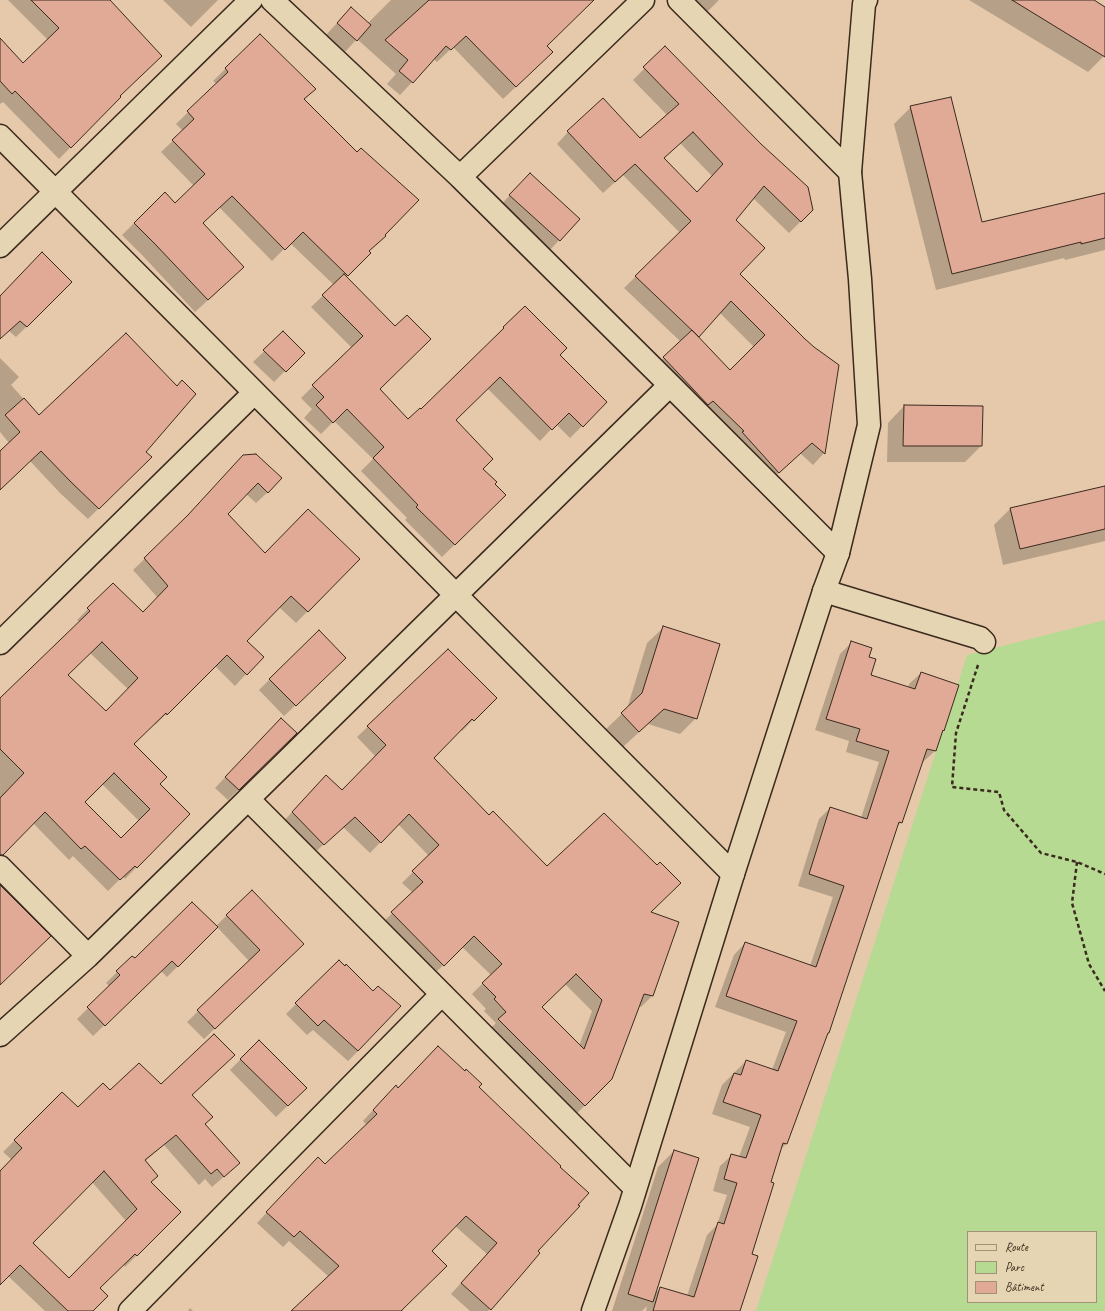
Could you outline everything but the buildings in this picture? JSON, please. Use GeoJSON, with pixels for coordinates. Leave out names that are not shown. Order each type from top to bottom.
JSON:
{"type":"FeatureCollection","features":[{"type":"Feature","properties":{"kind":"street"},"geometry":{"type":"LineString","coordinates":[[0,246],[251,0]]}},
{"type":"Feature","properties":{"kind":"street"},"geometry":{"type":"LineString","coordinates":[[272,0],[460,177],[838,553]]}},
{"type":"Feature","properties":{"kind":"street"},"geometry":{"type":"LineString","coordinates":[[460,177],[643,0]]}},
{"type":"Feature","properties":{"kind":"street"},"geometry":{"type":"LineString","coordinates":[[679,0],[850,172]]}},
{"type":"Feature","properties":{"kind":"street"},"geometry":{"type":"LineString","coordinates":[[593,1311],[630,1206],[733,874],[824,591],[838,553],[869,424],[860,279],[850,172],[866,0]]}},
{"type":"Feature","properties":{"kind":"street"},"geometry":{"type":"LineString","coordinates":[[0,136],[733,874]]}},
{"type":"Feature","properties":{"kind":"street"},"geometry":{"type":"LineString","coordinates":[[0,1035],[88,956],[670,385]]}},
{"type":"Feature","properties":{"kind":"street"},"geometry":{"type":"LineString","coordinates":[[0,643],[254,393]]}},
{"type":"Feature","properties":{"kind":"street"},"geometry":{"type":"LineString","coordinates":[[824,591],[980,638],[984,642]]}},
{"type":"Feature","properties":{"kind":"street"},"geometry":{"type":"LineString","coordinates":[[248,799],[635,1188]]}},
{"type":"Feature","properties":{"kind":"street"},"geometry":{"type":"LineString","coordinates":[[0,867],[88,956]]}},
{"type":"Feature","properties":{"kind":"street"},"geometry":{"type":"LineString","coordinates":[[130,1311],[442,994]]}},
{"type":"Feature","properties":{"kind":"path"},"geometry":{"type":"LineString","coordinates":[[984,642],[984,647],[956,733],[952,787],[999,792],[1004,810],[1041,853],[1077,862],[1105,874]]}},
{"type":"Feature","properties":{"kind":"path"},"geometry":{"type":"LineString","coordinates":[[1077,862],[1072,903],[1089,964],[1105,991]]}},
{"type":"Feature","properties":{"kind":"green space"},"geometry":{"type":"Polygon","coordinates":[[[1105,620],[1105,1311],[756,1311],[967,655],[1105,620]]]}}]}
